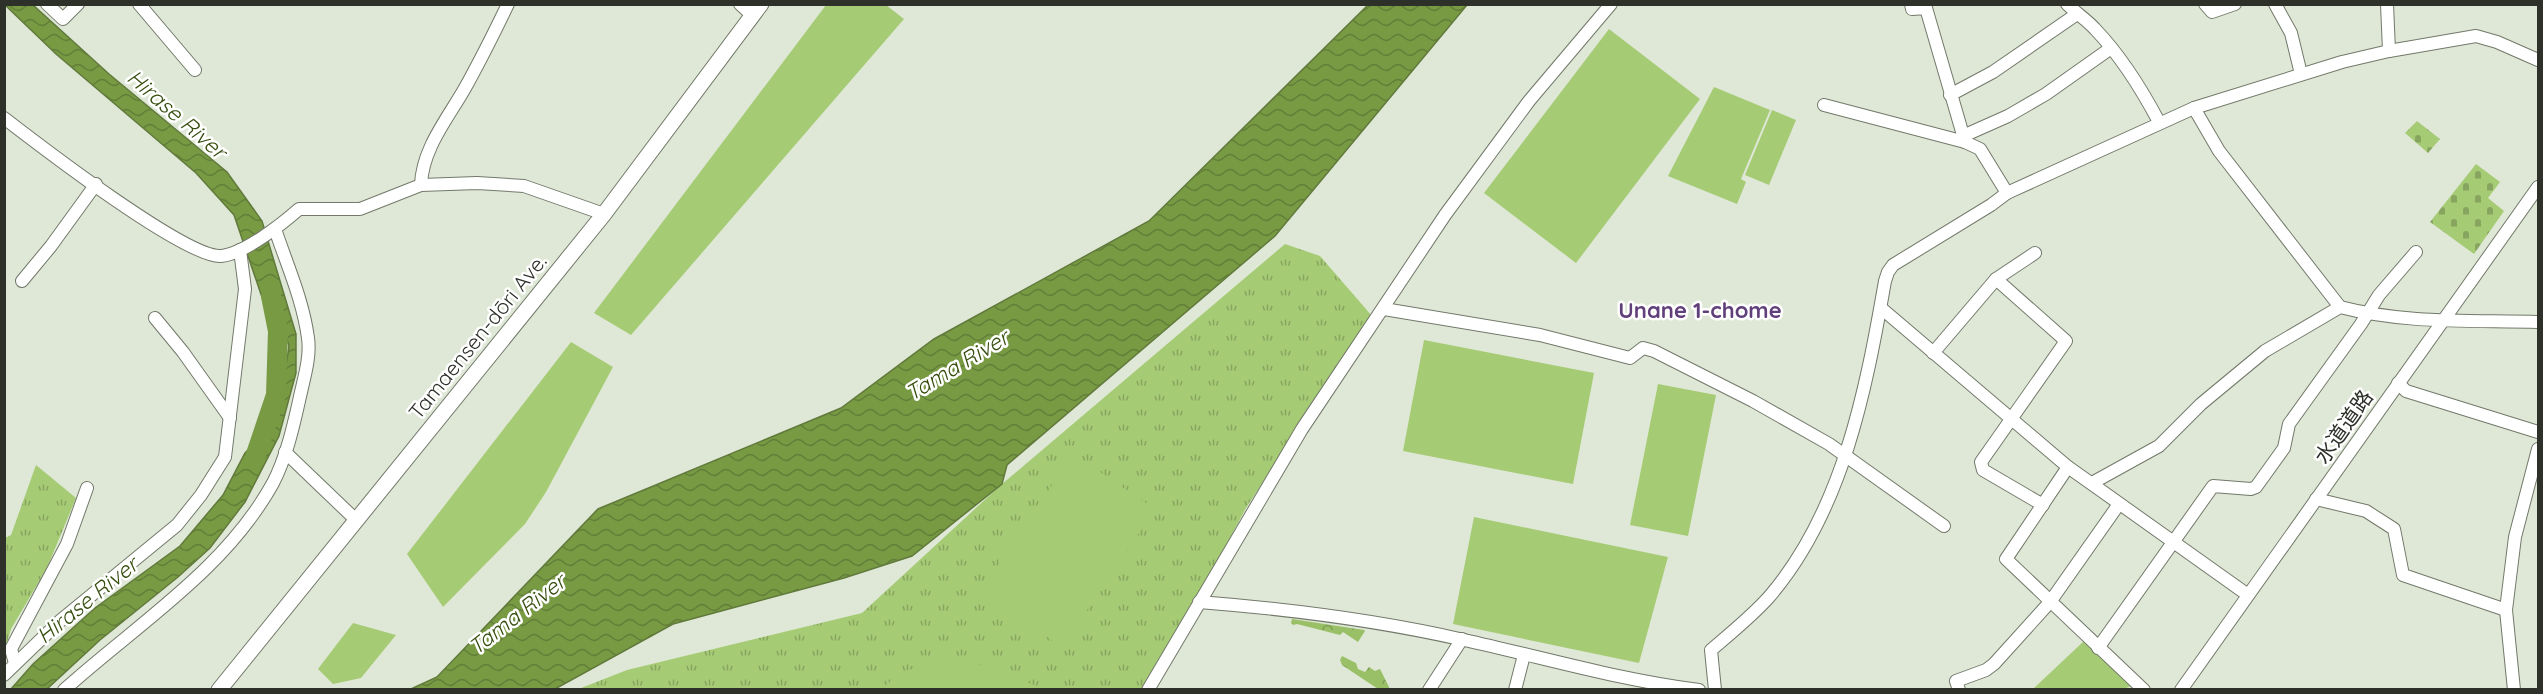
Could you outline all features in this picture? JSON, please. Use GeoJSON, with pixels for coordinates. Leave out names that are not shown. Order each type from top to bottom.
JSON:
{"type":"FeatureCollection","features":[{"type":"Feature","properties":{"kind":"main road","name":"Tamaensen-dōri Ave."},"geometry":{"type":"LineString","coordinates":[[219,690],[604,214],[757,10]]}},
{"type":"Feature","properties":{"kind":"street"},"geometry":{"type":"LineString","coordinates":[[46,4],[63,19],[78,4]]}},
{"type":"Feature","properties":{"kind":"street"},"geometry":{"type":"LineString","coordinates":[[139,4],[195,70]]}},
{"type":"Feature","properties":{"kind":"street"},"geometry":{"type":"LineString","coordinates":[[422,185],[422,172],[439,130],[470,79],[508,4]]}},
{"type":"Feature","properties":{"kind":"street"},"geometry":{"type":"LineString","coordinates":[[740,4],[757,10]]}},
{"type":"Feature","properties":{"kind":"street"},"geometry":{"type":"LineString","coordinates":[[1148,690],[1302,429],[1445,215],[1522,111],[1611,4]]}},
{"type":"Feature","properties":{"kind":"street"},"geometry":{"type":"LineString","coordinates":[[1911,4],[1912,9],[1926,8],[1964,139]]}},
{"type":"Feature","properties":{"kind":"street"},"geometry":{"type":"LineString","coordinates":[[2067,4],[2095,28],[2111,48],[2143,93],[2159,122]]}},
{"type":"Feature","properties":{"kind":"street"},"geometry":{"type":"LineString","coordinates":[[2205,4],[2212,12],[2235,4]]}},
{"type":"Feature","properties":{"kind":"street"},"geometry":{"type":"LineString","coordinates":[[2275,4],[2290,33],[2301,74]]}},
{"type":"Feature","properties":{"kind":"street"},"geometry":{"type":"LineString","coordinates":[[2387,4],[2390,51]]}},
{"type":"Feature","properties":{"kind":"street"},"geometry":{"type":"LineString","coordinates":[[1950,95],[1993,72],[2077,14]]}},
{"type":"Feature","properties":{"kind":"street"},"geometry":{"type":"LineString","coordinates":[[1714,690],[1711,650],[1768,597],[1795,560],[1819,518],[1846,456],[1888,272],[1893,265],[2007,193],[2194,108],[2301,74],[2390,51],[2476,36],[2497,42],[2538,60]]}},
{"type":"Feature","properties":{"kind":"street"},"geometry":{"type":"LineString","coordinates":[[1964,139],[2046,94],[2111,48]]}},
{"type":"Feature","properties":{"kind":"street"},"geometry":{"type":"LineString","coordinates":[[1824,105],[1964,139],[1980,149],[2007,193]]}},
{"type":"Feature","properties":{"kind":"street"},"geometry":{"type":"LineString","coordinates":[[2194,108],[2219,151],[2340,307],[2366,314],[2442,321],[2538,322]]}},
{"type":"Feature","properties":{"kind":"street"},"geometry":{"type":"LineString","coordinates":[[4,118],[146,220],[183,243],[219,256],[234,254],[273,231],[299,209],[360,209],[422,185],[477,183],[524,186],[604,214]]}},
{"type":"Feature","properties":{"kind":"street"},"geometry":{"type":"LineString","coordinates":[[22,281],[51,246],[96,184]]}},
{"type":"Feature","properties":{"kind":"street","name":"水道道路"},"geometry":{"type":"LineString","coordinates":[[2181,690],[2538,187]]}},
{"type":"Feature","properties":{"kind":"street"},"geometry":{"type":"LineString","coordinates":[[64,690],[201,574],[227,548],[274,480],[285,452],[304,377],[308,339],[298,293],[273,231]]}},
{"type":"Feature","properties":{"kind":"street"},"geometry":{"type":"LineString","coordinates":[[4,675],[60,621],[177,525],[201,495],[225,457],[245,289],[242,248]]}},
{"type":"Feature","properties":{"kind":"street"},"geometry":{"type":"LineString","coordinates":[[2098,648],[2213,486],[2251,489],[2256,487],[2284,448],[2289,424],[2361,324],[2379,295],[2416,252]]}},
{"type":"Feature","properties":{"kind":"street"},"geometry":{"type":"LineString","coordinates":[[1933,353],[1996,279],[2035,253]]}},
{"type":"Feature","properties":{"kind":"street"},"geometry":{"type":"LineString","coordinates":[[1996,279],[2066,341],[1981,462],[1983,470],[2043,505]]}},
{"type":"Feature","properties":{"kind":"street"},"geometry":{"type":"LineString","coordinates":[[2092,483],[2159,446],[2192,412],[2265,351],[2340,307]]}},
{"type":"Feature","properties":{"kind":"street"},"geometry":{"type":"LineString","coordinates":[[1881,308],[2068,467],[2248,595]]}},
{"type":"Feature","properties":{"kind":"street"},"geometry":{"type":"LineString","coordinates":[[1384,309],[1540,335],[1630,358],[1643,348],[1654,351],[1754,401],[1828,444],[1944,526]]}},
{"type":"Feature","properties":{"kind":"street"},"geometry":{"type":"LineString","coordinates":[[155,318],[183,352],[230,418]]}},
{"type":"Feature","properties":{"kind":"street"},"geometry":{"type":"LineString","coordinates":[[2398,383],[2406,391],[2538,432]]}},
{"type":"Feature","properties":{"kind":"street"},"geometry":{"type":"LineString","coordinates":[[2514,690],[2506,610],[2515,537],[2538,449]]}},
{"type":"Feature","properties":{"kind":"street"},"geometry":{"type":"LineString","coordinates":[[285,452],[356,520]]}},
{"type":"Feature","properties":{"kind":"street"},"geometry":{"type":"LineString","coordinates":[[2068,467],[2006,560],[2144,690]]}},
{"type":"Feature","properties":{"kind":"street"},"geometry":{"type":"LineString","coordinates":[[15,663],[11,649],[68,544],[87,488]]}},
{"type":"Feature","properties":{"kind":"street"},"geometry":{"type":"LineString","coordinates":[[2316,499],[2366,511],[2394,529],[2403,575],[2506,610]]}},
{"type":"Feature","properties":{"kind":"street"},"geometry":{"type":"LineString","coordinates":[[1959,690],[1956,681],[1986,670],[1994,664],[2050,602],[2119,504]]}},
{"type":"Feature","properties":{"kind":"street"},"geometry":{"type":"LineString","coordinates":[[1199,602],[1293,609],[1462,639],[1634,685],[1699,690]]}},
{"type":"Feature","properties":{"kind":"street"},"geometry":{"type":"LineString","coordinates":[[1429,690],[1462,639]]}},
{"type":"Feature","properties":{"kind":"street"},"geometry":{"type":"LineString","coordinates":[[1515,690],[1524,655]]}},
{"type":"Feature","properties":{"kind":"green space"},"geometry":{"type":"Polygon","coordinates":[[[826,5],[886,5],[904,19],[631,335],[594,313],[826,5]]]}},
{"type":"Feature","properties":{"kind":"green space"},"geometry":{"type":"Polygon","coordinates":[[[1609,29],[1700,99],[1576,263],[1484,193],[1609,29]]]}},
{"type":"Feature","properties":{"kind":"green space"},"geometry":{"type":"Polygon","coordinates":[[[1714,87],[1770,110],[1741,179],[1746,182],[1737,204],[1668,176],[1714,87]]]}},
{"type":"Feature","properties":{"kind":"green space"},"geometry":{"type":"Polygon","coordinates":[[[1772,110],[1796,120],[1769,185],[1745,175],[1772,110]]]}},
{"type":"Feature","properties":{"kind":"green space"},"geometry":{"type":"Polygon","coordinates":[[[2417,121],[2440,139],[2428,153],[2405,133],[2417,121]]]}},
{"type":"Feature","properties":{"kind":"green space"},"geometry":{"type":"Polygon","coordinates":[[[2476,164],[2500,182],[2488,198],[2504,211],[2474,254],[2430,222],[2476,164]]]}},
{"type":"Feature","properties":{"kind":"green space"},"geometry":{"type":"Polygon","coordinates":[[[1285,244],[1320,256],[1372,316],[1246,508],[1209,577],[1141,689],[576,690],[627,670],[862,613],[1002,484],[1285,244]]]}},
{"type":"Feature","properties":{"kind":"green space"},"geometry":{"type":"Polygon","coordinates":[[[1424,340],[1594,373],[1573,484],[1403,451],[1424,340]]]}},
{"type":"Feature","properties":{"kind":"green space"},"geometry":{"type":"Polygon","coordinates":[[[571,342],[613,367],[546,492],[525,524],[443,607],[407,554],[571,342]]]}},
{"type":"Feature","properties":{"kind":"green space"},"geometry":{"type":"Polygon","coordinates":[[[1658,384],[1716,395],[1688,536],[1630,525],[1658,384]]]}},
{"type":"Feature","properties":{"kind":"green space"},"geometry":{"type":"Polygon","coordinates":[[[1073,454],[1155,509],[1062,647],[980,592],[1073,454]]]}},
{"type":"Feature","properties":{"kind":"green space"},"geometry":{"type":"Polygon","coordinates":[[[36,465],[76,498],[47,568],[11,629],[5,649],[5,538],[11,535],[36,465]]]}},
{"type":"Feature","properties":{"kind":"green space"},"geometry":{"type":"Polygon","coordinates":[[[1474,517],[1668,557],[1639,663],[1453,624],[1474,517]]]}},
{"type":"Feature","properties":{"kind":"green space"},"geometry":{"type":"Polygon","coordinates":[[[1292,619],[1365,631],[1358,642],[1343,632],[1340,635],[1297,624],[1293,625],[1292,619]]]}},
{"type":"Feature","properties":{"kind":"green space"},"geometry":{"type":"Polygon","coordinates":[[[353,623],[396,635],[361,678],[333,684],[318,669],[353,623]]]}},
{"type":"Feature","properties":{"kind":"green space"},"geometry":{"type":"Polygon","coordinates":[[[2084,641],[2132,686],[2120,690],[2033,689],[2084,641]]]}},
{"type":"Feature","properties":{"kind":"green space"},"geometry":{"type":"Polygon","coordinates":[[[1342,656],[1356,663],[1358,669],[1365,672],[1369,667],[1375,671],[1380,669],[1390,689],[1378,689],[1342,665],[1340,660],[1342,656]]]}},
{"type":"Feature","properties":{"kind":"green space"},"geometry":{"type":"Polygon","coordinates":[[[948,659],[996,668],[1038,687],[1036,690],[880,689],[905,671],[948,659]]]}},
{"type":"Feature","properties":{"kind":"water","name":"Tama River"},"geometry":{"type":"Polygon","coordinates":[[[1369,4],[1467,5],[1275,236],[1007,465],[1002,484],[912,556],[844,578],[673,624],[555,689],[411,689],[437,677],[598,509],[841,408],[934,339],[1149,221],[1369,4]]]}},
{"type":"Feature","properties":{"kind":"water"},"geometry":{"type":"Polygon","coordinates":[[[5,5],[33,5],[109,74],[227,172],[262,221],[296,334],[296,373],[279,436],[245,502],[210,548],[100,640],[47,689],[11,689],[33,664],[95,608],[180,546],[223,495],[245,453],[269,429],[284,379],[289,346],[284,329],[267,312],[234,215],[196,173],[56,54],[5,5]]]}},
{"type":"Feature","properties":{"kind":"waterway","name":"Hirase River"},"geometry":{"type":"LineString","coordinates":[[254,460],[276,395],[278,331],[271,296]]}},
{"type":"Feature","properties":{"kind":"district","name":"Unane 1-chome"},"geometry":{"type":"Point","coordinates":[1700,310]}}]}
